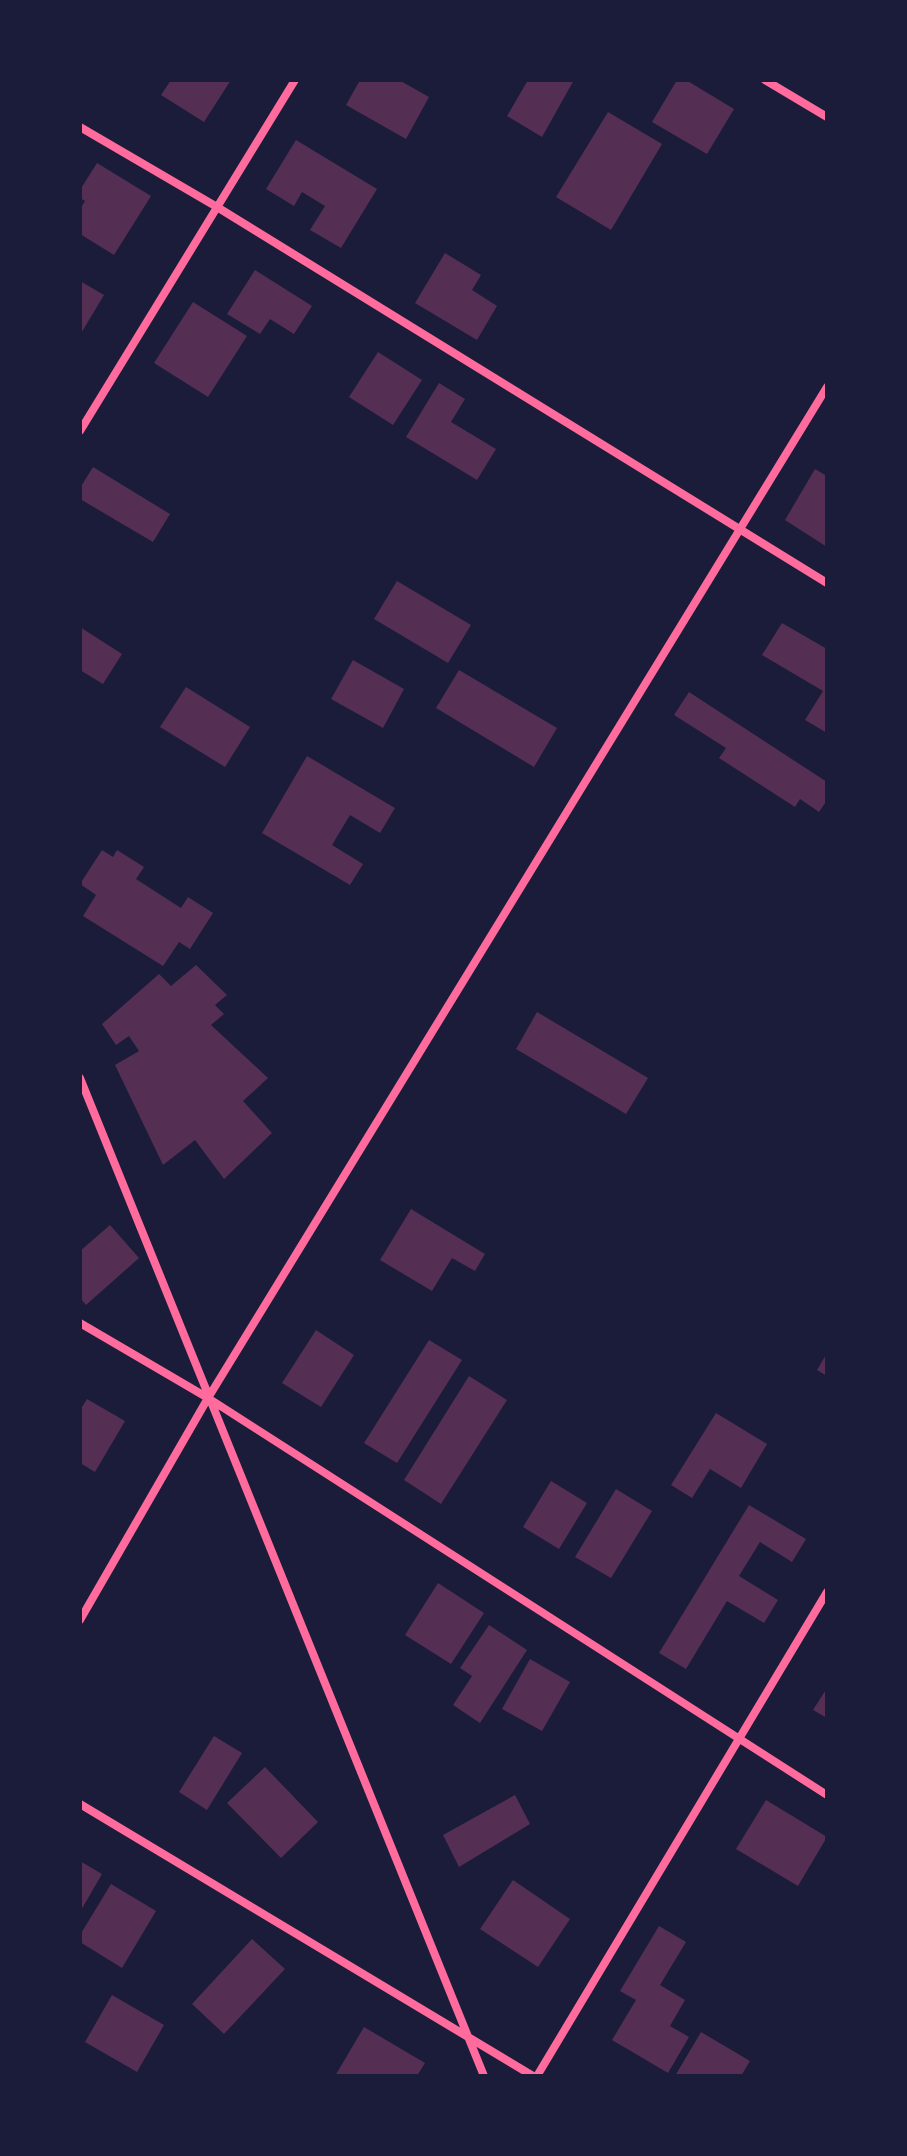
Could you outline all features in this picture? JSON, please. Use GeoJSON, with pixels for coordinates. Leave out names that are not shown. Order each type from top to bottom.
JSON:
{"type":"FeatureCollection","features":[{"type":"Feature","properties":{"kind":"street"},"geometry":{"type":"LineString","coordinates":[[80,431],[295,80]]}},
{"type":"Feature","properties":{"kind":"street"},"geometry":{"type":"LineString","coordinates":[[765,80],[827,117]]}},
{"type":"Feature","properties":{"kind":"street"},"geometry":{"type":"LineString","coordinates":[[80,127],[217,207],[827,583]]}},
{"type":"Feature","properties":{"kind":"street"},"geometry":{"type":"LineString","coordinates":[[80,1620],[208,1398],[827,387]]}},
{"type":"Feature","properties":{"kind":"street"},"geometry":{"type":"LineString","coordinates":[[80,1078],[484,2076]]}},
{"type":"Feature","properties":{"kind":"street"},"geometry":{"type":"LineString","coordinates":[[80,1323],[208,1398],[827,1795]]}},
{"type":"Feature","properties":{"kind":"street"},"geometry":{"type":"LineString","coordinates":[[80,1804],[535,2076],[827,1592]]}},
{"type":"Feature","properties":{"kind":"building"},"geometry":{"type":"Polygon","coordinates":[[[171,80],[231,80],[204,122],[161,95],[171,80]]]}},
{"type":"Feature","properties":{"kind":"building"},"geometry":{"type":"Polygon","coordinates":[[[360,80],[399,80],[429,97],[406,139],[346,105],[360,80]]]}},
{"type":"Feature","properties":{"kind":"building"},"geometry":{"type":"Polygon","coordinates":[[[528,80],[574,80],[542,137],[507,116],[528,80]]]}},
{"type":"Feature","properties":{"kind":"building"},"geometry":{"type":"Polygon","coordinates":[[[677,80],[686,80],[734,109],[707,154],[652,122],[677,80]]]}},
{"type":"Feature","properties":{"kind":"building"},"geometry":{"type":"Polygon","coordinates":[[[608,112],[662,144],[611,230],[556,197],[608,112]]]}},
{"type":"Feature","properties":{"kind":"building"},"geometry":{"type":"Polygon","coordinates":[[[296,140],[377,189],[341,248],[310,230],[325,206],[302,192],[294,206],[266,189],[296,140]]]}},
{"type":"Feature","properties":{"kind":"building"},"geometry":{"type":"Polygon","coordinates":[[[97,163],[151,196],[114,255],[80,234],[80,209],[85,201],[80,198],[80,190],[97,163]]]}},
{"type":"Feature","properties":{"kind":"building"},"geometry":{"type":"Polygon","coordinates":[[[445,253],[481,275],[472,290],[497,306],[477,340],[415,303],[445,253]]]}},
{"type":"Feature","properties":{"kind":"building"},"geometry":{"type":"Polygon","coordinates":[[[255,270],[312,306],[294,334],[270,319],[260,334],[227,314],[255,270]]]}},
{"type":"Feature","properties":{"kind":"building"},"geometry":{"type":"Polygon","coordinates":[[[80,281],[104,295],[80,335],[80,281]]]}},
{"type":"Feature","properties":{"kind":"building"},"geometry":{"type":"Polygon","coordinates":[[[193,302],[247,336],[208,397],[154,363],[193,302]]]}},
{"type":"Feature","properties":{"kind":"building"},"geometry":{"type":"Polygon","coordinates":[[[378,352],[422,380],[393,425],[349,397],[378,352]]]}},
{"type":"Feature","properties":{"kind":"building"},"geometry":{"type":"Polygon","coordinates":[[[439,383],[465,399],[451,422],[496,449],[477,480],[406,437],[439,383]]]}},
{"type":"Feature","properties":{"kind":"building"},"geometry":{"type":"Polygon","coordinates":[[[93,467],[170,514],[153,542],[80,499],[80,488],[93,467]]]}},
{"type":"Feature","properties":{"kind":"building"},"geometry":{"type":"Polygon","coordinates":[[[815,469],[827,476],[827,547],[785,520],[815,469]]]}},
{"type":"Feature","properties":{"kind":"building"},"geometry":{"type":"Polygon","coordinates":[[[397,581],[471,625],[448,663],[374,619],[397,581]]]}},
{"type":"Feature","properties":{"kind":"building"},"geometry":{"type":"Polygon","coordinates":[[[782,623],[827,649],[827,733],[805,720],[823,691],[762,655],[782,623]]]}},
{"type":"Feature","properties":{"kind":"building"},"geometry":{"type":"Polygon","coordinates":[[[80,627],[122,654],[103,684],[80,670],[80,627]]]}},
{"type":"Feature","properties":{"kind":"building"},"geometry":{"type":"Polygon","coordinates":[[[353,660],[404,689],[383,728],[331,699],[353,660]]]}},
{"type":"Feature","properties":{"kind":"building"},"geometry":{"type":"Polygon","coordinates":[[[459,670],[557,728],[534,767],[436,708],[459,670]]]}},
{"type":"Feature","properties":{"kind":"building"},"geometry":{"type":"Polygon","coordinates":[[[186,687],[250,727],[225,767],[160,727],[186,687]]]}},
{"type":"Feature","properties":{"kind":"building"},"geometry":{"type":"Polygon","coordinates":[[[689,692],[827,782],[827,800],[819,812],[800,799],[795,807],[719,758],[726,748],[674,715],[689,692]]]}},
{"type":"Feature","properties":{"kind":"building"},"geometry":{"type":"Polygon","coordinates":[[[307,756],[395,808],[380,833],[350,815],[332,845],[363,864],[350,885],[262,833],[307,756]]]}},
{"type":"Feature","properties":{"kind":"building"},"geometry":{"type":"Polygon","coordinates":[[[102,850],[113,857],[117,850],[144,867],[136,879],[181,908],[188,897],[213,913],[190,949],[179,942],[163,966],[83,916],[96,895],[80,884],[102,850]]]}},
{"type":"Feature","properties":{"kind":"building"},"geometry":{"type":"Polygon","coordinates":[[[196,965],[227,995],[215,1005],[224,1014],[211,1025],[268,1078],[243,1101],[272,1133],[224,1179],[195,1140],[163,1165],[115,1065],[139,1051],[129,1036],[116,1045],[102,1024],[159,974],[171,986],[196,965]]]}},
{"type":"Feature","properties":{"kind":"building"},"geometry":{"type":"Polygon","coordinates":[[[537,1012],[648,1078],[626,1114],[516,1049],[537,1012]]]}},
{"type":"Feature","properties":{"kind":"building"},"geometry":{"type":"Polygon","coordinates":[[[411,1209],[485,1254],[475,1271],[452,1258],[432,1291],[380,1260],[411,1209]]]}},
{"type":"Feature","properties":{"kind":"building"},"geometry":{"type":"Polygon","coordinates":[[[110,1225],[139,1258],[86,1305],[80,1298],[80,1251],[110,1225]]]}},
{"type":"Feature","properties":{"kind":"building"},"geometry":{"type":"Polygon","coordinates":[[[316,1330],[354,1355],[321,1407],[282,1383],[316,1330]]]}},
{"type":"Feature","properties":{"kind":"building"},"geometry":{"type":"Polygon","coordinates":[[[429,1340],[462,1360],[397,1463],[364,1443],[429,1340]]]}},
{"type":"Feature","properties":{"kind":"building"},"geometry":{"type":"Polygon","coordinates":[[[827,1353],[827,1376],[817,1370],[827,1353]]]}},
{"type":"Feature","properties":{"kind":"building"},"geometry":{"type":"Polygon","coordinates":[[[469,1376],[507,1400],[441,1504],[404,1480],[469,1376]]]}},
{"type":"Feature","properties":{"kind":"building"},"geometry":{"type":"Polygon","coordinates":[[[87,1399],[125,1421],[95,1472],[80,1463],[80,1410],[87,1399]]]}},
{"type":"Feature","properties":{"kind":"building"},"geometry":{"type":"Polygon","coordinates":[[[716,1413],[767,1444],[741,1488],[710,1469],[692,1498],[671,1485],[716,1413]]]}},
{"type":"Feature","properties":{"kind":"building"},"geometry":{"type":"Polygon","coordinates":[[[551,1481],[587,1503],[559,1549],[523,1527],[551,1481]]]}},
{"type":"Feature","properties":{"kind":"building"},"geometry":{"type":"Polygon","coordinates":[[[616,1489],[652,1511],[611,1578],[575,1557],[616,1489]]]}},
{"type":"Feature","properties":{"kind":"building"},"geometry":{"type":"Polygon","coordinates":[[[749,1505],[806,1539],[792,1562],[760,1542],[739,1576],[778,1600],[764,1623],[727,1601],[686,1669],[659,1653],[749,1505]]]}},
{"type":"Feature","properties":{"kind":"building"},"geometry":{"type":"Polygon","coordinates":[[[438,1583],[484,1613],[451,1664],[405,1635],[438,1583]]]}},
{"type":"Feature","properties":{"kind":"building"},"geometry":{"type":"Polygon","coordinates":[[[489,1625],[527,1650],[480,1723],[453,1705],[472,1676],[460,1668],[489,1625]]]}},
{"type":"Feature","properties":{"kind":"building"},"geometry":{"type":"Polygon","coordinates":[[[530,1659],[570,1682],[542,1731],[502,1709],[530,1659]]]}},
{"type":"Feature","properties":{"kind":"building"},"geometry":{"type":"Polygon","coordinates":[[[827,1688],[827,1718],[813,1710],[827,1688]]]}},
{"type":"Feature","properties":{"kind":"building"},"geometry":{"type":"Polygon","coordinates":[[[214,1736],[242,1753],[207,1810],[179,1792],[214,1736]]]}},
{"type":"Feature","properties":{"kind":"building"},"geometry":{"type":"Polygon","coordinates":[[[265,1767],[318,1822],[281,1858],[227,1803],[265,1767]]]}},
{"type":"Feature","properties":{"kind":"building"},"geometry":{"type":"Polygon","coordinates":[[[515,1795],[530,1824],[459,1867],[443,1835],[515,1795]]]}},
{"type":"Feature","properties":{"kind":"building"},"geometry":{"type":"Polygon","coordinates":[[[766,1800],[827,1837],[798,1886],[736,1849],[766,1800]]]}},
{"type":"Feature","properties":{"kind":"building"},"geometry":{"type":"Polygon","coordinates":[[[80,1861],[102,1874],[80,1912],[80,1861]]]}},
{"type":"Feature","properties":{"kind":"building"},"geometry":{"type":"Polygon","coordinates":[[[513,1880],[570,1919],[538,1967],[480,1929],[513,1880]]]}},
{"type":"Feature","properties":{"kind":"building"},"geometry":{"type":"Polygon","coordinates":[[[111,1884],[156,1911],[122,1968],[80,1942],[80,1935],[111,1884]]]}},
{"type":"Feature","properties":{"kind":"building"},"geometry":{"type":"Polygon","coordinates":[[[659,1926],[686,1942],[660,1985],[685,2000],[670,2026],[689,2037],[668,2073],[612,2040],[636,2000],[620,1991],[659,1926]]]}},
{"type":"Feature","properties":{"kind":"building"},"geometry":{"type":"Polygon","coordinates":[[[252,1939],[285,1969],[224,2034],[192,2004],[252,1939]]]}},
{"type":"Feature","properties":{"kind":"building"},"geometry":{"type":"Polygon","coordinates":[[[112,1995],[164,2025],[137,2072],[85,2042],[112,1995]]]}},
{"type":"Feature","properties":{"kind":"building"},"geometry":{"type":"Polygon","coordinates":[[[364,2027],[425,2063],[417,2076],[335,2076],[364,2027]]]}},
{"type":"Feature","properties":{"kind":"building"},"geometry":{"type":"Polygon","coordinates":[[[701,2032],[750,2061],[741,2076],[675,2076],[701,2032]]]}}]}
